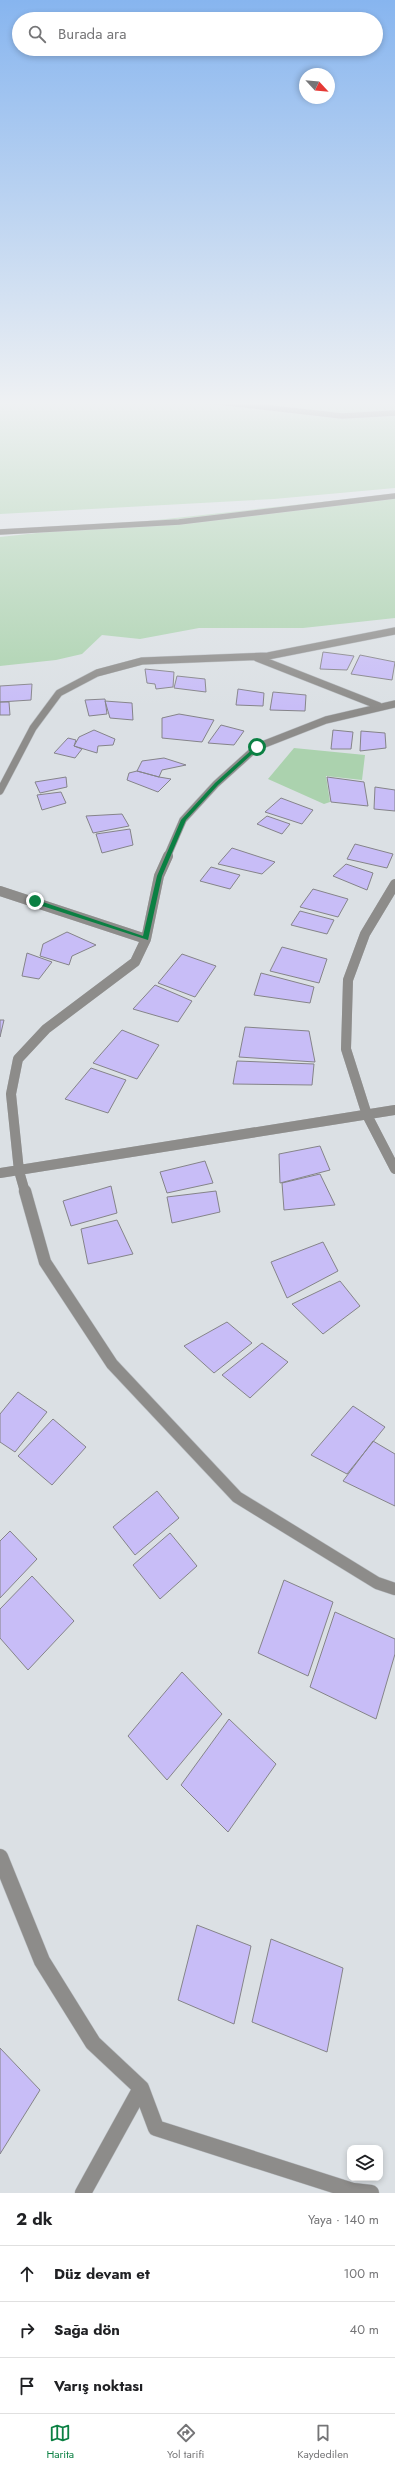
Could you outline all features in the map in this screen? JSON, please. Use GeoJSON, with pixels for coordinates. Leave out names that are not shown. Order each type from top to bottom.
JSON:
{"type":"FeatureCollection","features":[{"type":"Feature","properties":{"kind":"street"},"geometry":{"type":"LineString","coordinates":[[0,532],[179,522],[334,503]]}},
{"type":"Feature","properties":{"kind":"street"},"geometry":{"type":"LineString","coordinates":[[0,791],[34,728],[59,693],[91,676],[142,661],[268,656],[395,631]]}},
{"type":"Feature","properties":{"kind":"street"},"geometry":{"type":"LineString","coordinates":[[253,656],[379,706]]}},
{"type":"Feature","properties":{"kind":"street"},"geometry":{"type":"LineString","coordinates":[[395,704],[379,706],[326,720],[257,747],[216,784],[183,820],[159,876],[146,939],[135,962],[46,1029],[18,1059],[11,1094],[19,1172],[46,1262],[112,1364],[237,1497],[376,1583],[395,1589]]}},
{"type":"Feature","properties":{"kind":"street"},"geometry":{"type":"LineString","coordinates":[[395,884],[365,934],[348,980],[346,1049],[367,1115],[395,1169]]}},
{"type":"Feature","properties":{"kind":"street"},"geometry":{"type":"LineString","coordinates":[[0,891],[146,939]]}},
{"type":"Feature","properties":{"kind":"street"},"geometry":{"type":"LineString","coordinates":[[0,1173],[19,1172],[395,1110]]}},
{"type":"Feature","properties":{"kind":"street"},"geometry":{"type":"LineString","coordinates":[[0,1857],[42,1960],[93,2044],[141,2088],[156,2128],[353,2191],[371,2193]]}},
{"type":"Feature","properties":{"kind":"street"},"geometry":{"type":"LineString","coordinates":[[83,2193],[141,2088]]}},
{"type":"Feature","properties":{"kind":"green space"},"geometry":{"type":"Polygon","coordinates":[[[0,503],[195,503],[0,514],[0,503]]]}},
{"type":"Feature","properties":{"kind":"green space"},"geometry":{"type":"Polygon","coordinates":[[[309,503],[395,503],[395,618],[303,628],[199,628],[140,639],[102,635],[82,654],[56,660],[0,666],[0,537],[309,503]]]}},
{"type":"Feature","properties":{"kind":"green space"},"geometry":{"type":"Polygon","coordinates":[[[294,748],[365,755],[362,780],[326,776],[330,802],[324,804],[268,779],[294,748]]]}},
{"type":"Feature","properties":{"kind":"building"},"geometry":{"type":"Polygon","coordinates":[[[323,652],[354,656],[347,670],[320,669],[323,652]]]}},
{"type":"Feature","properties":{"kind":"building"},"geometry":{"type":"Polygon","coordinates":[[[360,655],[395,662],[392,680],[351,674],[360,655]]]}},
{"type":"Feature","properties":{"kind":"building"},"geometry":{"type":"Polygon","coordinates":[[[145,669],[174,672],[173,687],[156,689],[155,684],[147,683],[145,669]]]}},
{"type":"Feature","properties":{"kind":"building"},"geometry":{"type":"Polygon","coordinates":[[[177,676],[205,679],[206,692],[174,688],[177,676]]]}},
{"type":"Feature","properties":{"kind":"building"},"geometry":{"type":"Polygon","coordinates":[[[32,684],[31,700],[0,702],[0,686],[32,684]]]}},
{"type":"Feature","properties":{"kind":"building"},"geometry":{"type":"Polygon","coordinates":[[[238,689],[264,693],[263,706],[236,705],[238,689]]]}},
{"type":"Feature","properties":{"kind":"building"},"geometry":{"type":"Polygon","coordinates":[[[273,692],[306,695],[305,711],[270,710],[273,692]]]}},
{"type":"Feature","properties":{"kind":"building"},"geometry":{"type":"Polygon","coordinates":[[[105,699],[107,714],[89,716],[85,700],[105,699]]]}},
{"type":"Feature","properties":{"kind":"building"},"geometry":{"type":"Polygon","coordinates":[[[105,701],[132,703],[133,720],[110,718],[105,701]]]}},
{"type":"Feature","properties":{"kind":"building"},"geometry":{"type":"Polygon","coordinates":[[[0,702],[9,702],[10,715],[0,715],[0,702]]]}},
{"type":"Feature","properties":{"kind":"building"},"geometry":{"type":"Polygon","coordinates":[[[179,714],[214,720],[202,742],[162,738],[162,718],[179,714]]]}},
{"type":"Feature","properties":{"kind":"building"},"geometry":{"type":"Polygon","coordinates":[[[221,725],[244,731],[234,745],[208,743],[221,725]]]}},
{"type":"Feature","properties":{"kind":"building"},"geometry":{"type":"Polygon","coordinates":[[[94,730],[115,739],[113,745],[98,746],[97,753],[74,746],[79,737],[94,730]]]}},
{"type":"Feature","properties":{"kind":"building"},"geometry":{"type":"Polygon","coordinates":[[[333,730],[353,732],[351,749],[331,749],[333,730]]]}},
{"type":"Feature","properties":{"kind":"building"},"geometry":{"type":"Polygon","coordinates":[[[361,731],[385,733],[386,748],[360,751],[361,731]]]}},
{"type":"Feature","properties":{"kind":"building"},"geometry":{"type":"Polygon","coordinates":[[[68,738],[76,740],[74,746],[82,749],[75,758],[54,753],[68,738]]]}},
{"type":"Feature","properties":{"kind":"building"},"geometry":{"type":"Polygon","coordinates":[[[164,758],[186,765],[162,770],[159,777],[137,771],[142,761],[164,758]]]}},
{"type":"Feature","properties":{"kind":"building"},"geometry":{"type":"Polygon","coordinates":[[[137,771],[171,779],[158,792],[127,780],[129,773],[137,771]]]}},
{"type":"Feature","properties":{"kind":"building"},"geometry":{"type":"Polygon","coordinates":[[[66,777],[67,787],[40,793],[35,782],[66,777]]]}},
{"type":"Feature","properties":{"kind":"building"},"geometry":{"type":"Polygon","coordinates":[[[327,777],[364,782],[368,806],[331,802],[327,777]]]}},
{"type":"Feature","properties":{"kind":"building"},"geometry":{"type":"Polygon","coordinates":[[[375,787],[395,790],[395,811],[374,809],[375,787]]]}},
{"type":"Feature","properties":{"kind":"building"},"geometry":{"type":"Polygon","coordinates":[[[61,792],[66,803],[42,810],[37,795],[61,792]]]}},
{"type":"Feature","properties":{"kind":"building"},"geometry":{"type":"Polygon","coordinates":[[[281,798],[313,810],[302,824],[265,812],[281,798]]]}},
{"type":"Feature","properties":{"kind":"building"},"geometry":{"type":"Polygon","coordinates":[[[122,814],[129,826],[93,833],[86,816],[122,814]]]}},
{"type":"Feature","properties":{"kind":"building"},"geometry":{"type":"Polygon","coordinates":[[[267,816],[290,824],[282,834],[257,824],[267,816]]]}},
{"type":"Feature","properties":{"kind":"building"},"geometry":{"type":"Polygon","coordinates":[[[130,829],[133,845],[102,853],[96,834],[130,829]]]}},
{"type":"Feature","properties":{"kind":"building"},"geometry":{"type":"Polygon","coordinates":[[[355,844],[393,854],[387,868],[347,859],[355,844]]]}},
{"type":"Feature","properties":{"kind":"building"},"geometry":{"type":"Polygon","coordinates":[[[232,848],[275,862],[262,874],[218,864],[232,848]]]}},
{"type":"Feature","properties":{"kind":"building"},"geometry":{"type":"Polygon","coordinates":[[[346,864],[373,873],[367,890],[333,876],[346,864]]]}},
{"type":"Feature","properties":{"kind":"building"},"geometry":{"type":"Polygon","coordinates":[[[211,867],[240,875],[230,889],[200,881],[211,867]]]}},
{"type":"Feature","properties":{"kind":"building"},"geometry":{"type":"Polygon","coordinates":[[[313,889],[348,899],[338,917],[300,907],[313,889]]]}},
{"type":"Feature","properties":{"kind":"building"},"geometry":{"type":"Polygon","coordinates":[[[300,911],[334,920],[327,934],[291,925],[300,911]]]}},
{"type":"Feature","properties":{"kind":"building"},"geometry":{"type":"Polygon","coordinates":[[[67,932],[96,945],[72,956],[69,965],[40,956],[43,944],[67,932]]]}},
{"type":"Feature","properties":{"kind":"building"},"geometry":{"type":"Polygon","coordinates":[[[282,947],[327,959],[319,983],[270,971],[282,947]]]}},
{"type":"Feature","properties":{"kind":"building"},"geometry":{"type":"Polygon","coordinates":[[[27,953],[52,962],[39,979],[22,976],[27,953]]]}},
{"type":"Feature","properties":{"kind":"building"},"geometry":{"type":"Polygon","coordinates":[[[182,954],[216,966],[195,997],[158,983],[182,954]]]}},
{"type":"Feature","properties":{"kind":"building"},"geometry":{"type":"Polygon","coordinates":[[[261,973],[314,987],[310,1003],[254,995],[261,973]]]}},
{"type":"Feature","properties":{"kind":"building"},"geometry":{"type":"Polygon","coordinates":[[[155,985],[192,1001],[178,1022],[133,1009],[155,985]]]}},
{"type":"Feature","properties":{"kind":"building"},"geometry":{"type":"Polygon","coordinates":[[[0,1020],[4,1020],[0,1037],[0,1020]]]}},
{"type":"Feature","properties":{"kind":"building"},"geometry":{"type":"Polygon","coordinates":[[[245,1027],[309,1031],[315,1062],[239,1057],[245,1027]]]}},
{"type":"Feature","properties":{"kind":"building"},"geometry":{"type":"Polygon","coordinates":[[[122,1030],[159,1045],[137,1079],[93,1063],[122,1030]]]}},
{"type":"Feature","properties":{"kind":"building"},"geometry":{"type":"Polygon","coordinates":[[[237,1061],[314,1064],[312,1085],[233,1084],[237,1061]]]}},
{"type":"Feature","properties":{"kind":"building"},"geometry":{"type":"Polygon","coordinates":[[[91,1068],[126,1080],[108,1113],[65,1099],[91,1068]]]}},
{"type":"Feature","properties":{"kind":"building"},"geometry":{"type":"Polygon","coordinates":[[[320,1146],[330,1170],[280,1183],[279,1154],[320,1146]]]}},
{"type":"Feature","properties":{"kind":"building"},"geometry":{"type":"Polygon","coordinates":[[[205,1161],[213,1183],[167,1193],[160,1172],[205,1161]]]}},
{"type":"Feature","properties":{"kind":"building"},"geometry":{"type":"Polygon","coordinates":[[[320,1174],[335,1205],[284,1210],[282,1183],[320,1174]]]}},
{"type":"Feature","properties":{"kind":"building"},"geometry":{"type":"Polygon","coordinates":[[[111,1186],[117,1213],[71,1226],[63,1201],[111,1186]]]}},
{"type":"Feature","properties":{"kind":"building"},"geometry":{"type":"Polygon","coordinates":[[[216,1191],[220,1212],[172,1223],[167,1197],[216,1191]]]}},
{"type":"Feature","properties":{"kind":"building"},"geometry":{"type":"Polygon","coordinates":[[[117,1220],[133,1254],[88,1264],[81,1229],[117,1220]]]}},
{"type":"Feature","properties":{"kind":"building"},"geometry":{"type":"Polygon","coordinates":[[[323,1242],[338,1271],[287,1298],[271,1262],[323,1242]]]}},
{"type":"Feature","properties":{"kind":"building"},"geometry":{"type":"Polygon","coordinates":[[[340,1281],[360,1306],[323,1334],[292,1304],[340,1281]]]}},
{"type":"Feature","properties":{"kind":"building"},"geometry":{"type":"Polygon","coordinates":[[[227,1322],[252,1343],[214,1373],[184,1346],[227,1322]]]}},
{"type":"Feature","properties":{"kind":"building"},"geometry":{"type":"Polygon","coordinates":[[[262,1343],[288,1362],[250,1398],[222,1375],[262,1343]]]}},
{"type":"Feature","properties":{"kind":"building"},"geometry":{"type":"Polygon","coordinates":[[[18,1392],[47,1412],[15,1452],[0,1442],[0,1414],[18,1392]]]}},
{"type":"Feature","properties":{"kind":"building"},"geometry":{"type":"Polygon","coordinates":[[[353,1406],[385,1427],[347,1474],[311,1455],[353,1406]]]}},
{"type":"Feature","properties":{"kind":"building"},"geometry":{"type":"Polygon","coordinates":[[[53,1419],[86,1447],[52,1485],[18,1456],[53,1419]]]}},
{"type":"Feature","properties":{"kind":"building"},"geometry":{"type":"Polygon","coordinates":[[[373,1441],[395,1454],[395,1506],[343,1481],[373,1441]]]}},
{"type":"Feature","properties":{"kind":"building"},"geometry":{"type":"Polygon","coordinates":[[[157,1491],[179,1518],[135,1555],[113,1527],[157,1491]]]}},
{"type":"Feature","properties":{"kind":"building"},"geometry":{"type":"Polygon","coordinates":[[[10,1531],[37,1559],[0,1598],[0,1541],[10,1531]]]}},
{"type":"Feature","properties":{"kind":"building"},"geometry":{"type":"Polygon","coordinates":[[[170,1533],[197,1566],[160,1599],[133,1565],[170,1533]]]}},
{"type":"Feature","properties":{"kind":"building"},"geometry":{"type":"Polygon","coordinates":[[[32,1576],[74,1621],[28,1670],[0,1638],[0,1609],[32,1576]]]}},
{"type":"Feature","properties":{"kind":"building"},"geometry":{"type":"Polygon","coordinates":[[[284,1580],[333,1602],[308,1676],[258,1653],[284,1580]]]}},
{"type":"Feature","properties":{"kind":"building"},"geometry":{"type":"Polygon","coordinates":[[[335,1612],[395,1639],[395,1654],[376,1719],[310,1687],[335,1612]]]}},
{"type":"Feature","properties":{"kind":"building"},"geometry":{"type":"Polygon","coordinates":[[[182,1672],[222,1714],[167,1780],[128,1736],[182,1672]]]}},
{"type":"Feature","properties":{"kind":"building"},"geometry":{"type":"Polygon","coordinates":[[[229,1719],[276,1764],[228,1832],[181,1785],[229,1719]]]}},
{"type":"Feature","properties":{"kind":"building"},"geometry":{"type":"Polygon","coordinates":[[[197,1925],[251,1946],[234,2024],[178,2000],[197,1925]]]}},
{"type":"Feature","properties":{"kind":"building"},"geometry":{"type":"Polygon","coordinates":[[[271,1939],[343,1968],[327,2052],[252,2022],[271,1939]]]}},
{"type":"Feature","properties":{"kind":"building"},"geometry":{"type":"Polygon","coordinates":[[[0,2048],[40,2090],[0,2154],[0,2048]]]}},
{"type":"Feature","properties":{"kind":"route"},"geometry":{"type":"LineString","coordinates":[[35,901],[146,939],[159,876],[183,820],[216,784],[257,747]]}}]}
